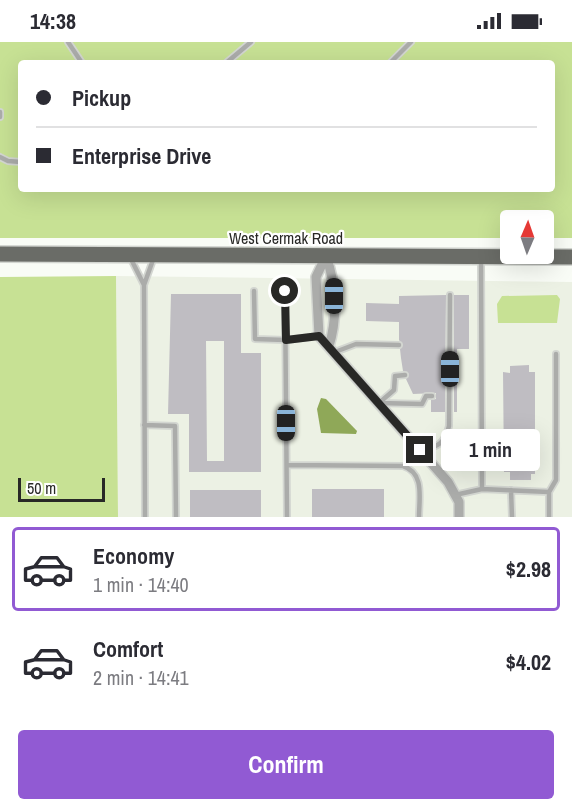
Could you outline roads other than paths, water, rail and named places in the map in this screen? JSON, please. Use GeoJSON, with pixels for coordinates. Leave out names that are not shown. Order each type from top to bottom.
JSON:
{"type":"FeatureCollection","features":[{"type":"Feature","properties":{"kind":"main road","name":"West Cermak Road"},"geometry":{"type":"LineString","coordinates":[[0,254],[572,257]]}},
{"type":"Feature","properties":{"kind":"street"},"geometry":{"type":"LineString","coordinates":[[326,256],[316,277],[319,336],[448,482],[459,502],[459,517]]}},
{"type":"Feature","properties":{"kind":"street"},"geometry":{"type":"LineString","coordinates":[[326,256],[334,277],[332,349]]}},
{"type":"Feature","properties":{"kind":"lane"},"geometry":{"type":"LineString","coordinates":[[68,42],[80,60]]}},
{"type":"Feature","properties":{"kind":"lane"},"geometry":{"type":"LineString","coordinates":[[230,60],[251,42]]}},
{"type":"Feature","properties":{"kind":"lane"},"geometry":{"type":"LineString","coordinates":[[393,60],[411,42]]}},
{"type":"Feature","properties":{"kind":"lane"},"geometry":{"type":"LineString","coordinates":[[0,112],[0,117]]}},
{"type":"Feature","properties":{"kind":"lane"},"geometry":{"type":"LineString","coordinates":[[0,157],[8,161],[18,162]]}},
{"type":"Feature","properties":{"kind":"lane"},"geometry":{"type":"LineString","coordinates":[[129,255],[144,285]]}},
{"type":"Feature","properties":{"kind":"lane"},"geometry":{"type":"LineString","coordinates":[[145,517],[144,285],[155,255]]}},
{"type":"Feature","properties":{"kind":"lane"},"geometry":{"type":"LineString","coordinates":[[481,256],[482,489]]}},
{"type":"Feature","properties":{"kind":"lane"},"geometry":{"type":"LineString","coordinates":[[254,291],[255,339],[286,340],[319,336]]}},
{"type":"Feature","properties":{"kind":"lane"},"geometry":{"type":"LineString","coordinates":[[285,291],[287,517]]}},
{"type":"Feature","properties":{"kind":"lane"},"geometry":{"type":"LineString","coordinates":[[420,450],[436,447],[446,438],[449,426],[450,295]]}},
{"type":"Feature","properties":{"kind":"lane"},"geometry":{"type":"LineString","coordinates":[[332,349],[356,344],[399,345]]}},
{"type":"Feature","properties":{"kind":"lane"},"geometry":{"type":"LineString","coordinates":[[549,517],[549,492],[556,480],[556,354]]}},
{"type":"Feature","properties":{"kind":"lane"},"geometry":{"type":"LineString","coordinates":[[379,403],[394,390],[395,376],[405,375]]}},
{"type":"Feature","properties":{"kind":"lane"},"geometry":{"type":"LineString","coordinates":[[379,403],[422,404],[426,396],[432,396]]}},
{"type":"Feature","properties":{"kind":"lane"},"geometry":{"type":"LineString","coordinates":[[144,425],[175,426],[176,517]]}},
{"type":"Feature","properties":{"kind":"lane"},"geometry":{"type":"LineString","coordinates":[[287,465],[403,466],[410,468],[418,479],[419,517]]}},
{"type":"Feature","properties":{"kind":"lane"},"geometry":{"type":"LineString","coordinates":[[454,495],[482,489],[549,492]]}},
{"type":"Feature","properties":{"kind":"lane"},"geometry":{"type":"LineString","coordinates":[[511,490],[512,517]]}}]}
